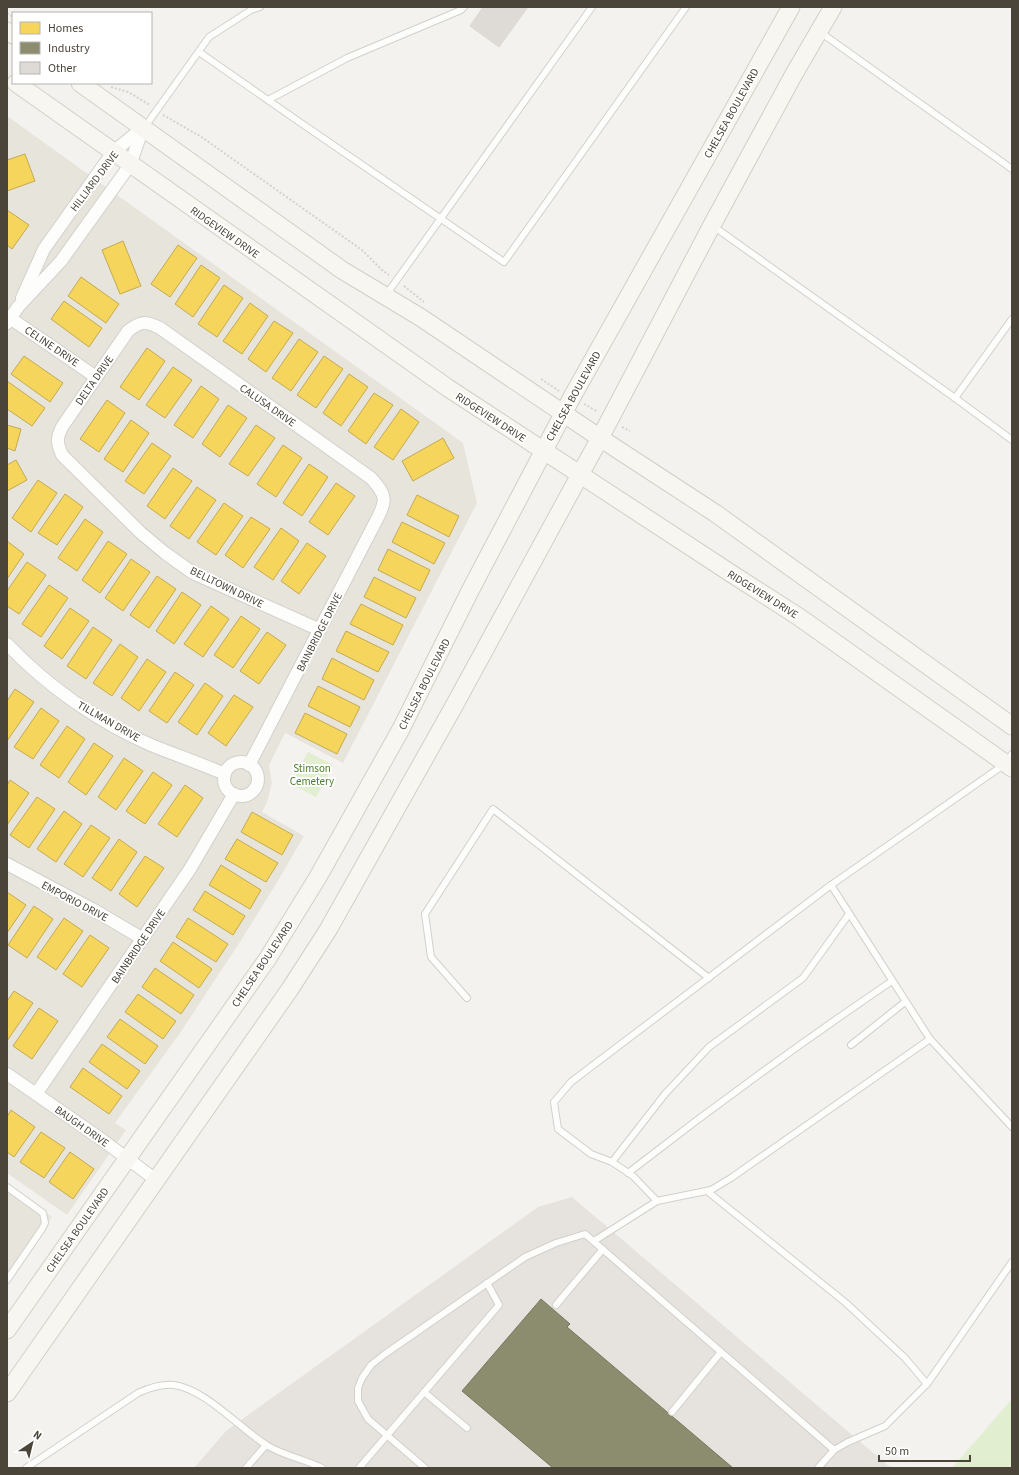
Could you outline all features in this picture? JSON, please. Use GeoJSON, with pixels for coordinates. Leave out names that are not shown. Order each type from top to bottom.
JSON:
{"type":"FeatureCollection","features":[{"type":"Feature","properties":{"kind":"main road","name":"CHELSEA BOULEVARD"},"geometry":{"type":"LineString","coordinates":[[7,1330],[268,958],[303,903],[401,729],[572,397],[791,7]]}},
{"type":"Feature","properties":{"kind":"main road"},"geometry":{"type":"LineString","coordinates":[[9,1391],[290,989],[328,930],[454,706],[600,438],[712,225],[833,7]]}},
{"type":"Feature","properties":{"kind":"main road","name":"RIDGEVIEW DRIVE"},"geometry":{"type":"LineString","coordinates":[[17,84],[130,165],[448,388],[799,617],[1010,762]]}},
{"type":"Feature","properties":{"kind":"main road"},"geometry":{"type":"LineString","coordinates":[[81,84],[342,270],[427,322],[715,514],[1012,726]]}},
{"type":"Feature","properties":{"kind":"street","name":"HILLIARD DRIVE"},"geometry":{"type":"LineString","coordinates":[[18,307],[44,249],[113,152],[143,128]]}},
{"type":"Feature","properties":{"kind":"street","name":"HILLIARD DRIVE"},"geometry":{"type":"LineString","coordinates":[[8,319],[61,261],[130,165],[143,128]]}},
{"type":"Feature","properties":{"kind":"street","name":"CELINE DRIVE"},"geometry":{"type":"LineString","coordinates":[[8,319],[96,377]]}},
{"type":"Feature","properties":{"kind":"street","name":"DELTA DRIVE"},"geometry":{"type":"LineString","coordinates":[[58,446],[57,437],[62,427],[96,377],[128,331],[136,325],[144,322]]}},
{"type":"Feature","properties":{"kind":"street","name":"CALUSA DRIVE"},"geometry":{"type":"LineString","coordinates":[[144,322],[160,328],[371,478],[380,488],[384,497]]}},
{"type":"Feature","properties":{"kind":"street","name":"BELLTOWN DRIVE"},"geometry":{"type":"LineString","coordinates":[[58,446],[62,455],[141,533],[193,573],[320,630]]}},
{"type":"Feature","properties":{"kind":"street","name":"BAINBRIDGE DRIVE"},"geometry":{"type":"LineString","coordinates":[[250,765],[382,509],[384,497]]}},
{"type":"Feature","properties":{"kind":"street","name":"TILLMAN DRIVE"},"geometry":{"type":"LineString","coordinates":[[7,644],[42,677],[69,698],[98,717],[151,744],[225,774]]}},
{"type":"Feature","properties":{"kind":"street"},"geometry":{"type":"LineString","coordinates":[[244,762],[250,765],[257,773],[258,778],[255,788],[246,795],[241,796],[234,794],[227,788],[225,783],[225,774],[229,767],[233,764],[244,762]]}},
{"type":"Feature","properties":{"kind":"street","name":"BAINBRIDGE DRIVE"},"geometry":{"type":"LineString","coordinates":[[36,1094],[190,869],[234,794]]}},
{"type":"Feature","properties":{"kind":"street","name":"EMPORIO DRIVE"},"geometry":{"type":"LineString","coordinates":[[7,864],[94,910],[142,939]]}},
{"type":"Feature","properties":{"kind":"street","name":"BAUGH DRIVE"},"geometry":{"type":"LineString","coordinates":[[7,1074],[156,1180]]}},
{"type":"Feature","properties":{"kind":"lane"},"geometry":{"type":"LineString","coordinates":[[143,128],[209,37],[252,10],[260,7]]}},
{"type":"Feature","properties":{"kind":"lane"},"geometry":{"type":"LineString","coordinates":[[268,100],[347,58],[462,10],[464,7]]}},
{"type":"Feature","properties":{"kind":"lane"},"geometry":{"type":"LineString","coordinates":[[385,296],[592,7]]}},
{"type":"Feature","properties":{"kind":"lane"},"geometry":{"type":"LineString","coordinates":[[199,52],[504,262],[686,7]]}},
{"type":"Feature","properties":{"kind":"lane"},"geometry":{"type":"LineString","coordinates":[[819,31],[1012,169]]}},
{"type":"Feature","properties":{"kind":"lane"},"geometry":{"type":"LineString","coordinates":[[712,225],[1012,440]]}},
{"type":"Feature","properties":{"kind":"lane"},"geometry":{"type":"LineString","coordinates":[[955,398],[1012,319]]}},
{"type":"Feature","properties":{"kind":"lane"},"geometry":{"type":"LineString","coordinates":[[657,1201],[628,1173],[612,1162],[591,1154],[558,1129],[554,1102],[571,1082],[831,885],[1010,762]]}},
{"type":"Feature","properties":{"kind":"lane"},"geometry":{"type":"LineString","coordinates":[[467,998],[430,957],[425,914],[493,809],[709,978]]}},
{"type":"Feature","properties":{"kind":"lane"},"geometry":{"type":"LineString","coordinates":[[831,885],[930,1039],[1012,1127]]}},
{"type":"Feature","properties":{"kind":"lane"},"geometry":{"type":"LineString","coordinates":[[612,1162],[665,1094],[709,1047],[803,978],[849,914]]}},
{"type":"Feature","properties":{"kind":"lane"},"geometry":{"type":"LineString","coordinates":[[628,1173],[792,1049],[892,981]]}},
{"type":"Feature","properties":{"kind":"lane"},"geometry":{"type":"LineString","coordinates":[[851,1045],[905,1002]]}},
{"type":"Feature","properties":{"kind":"lane"},"geometry":{"type":"LineString","coordinates":[[594,1241],[657,1201],[707,1191],[731,1178],[930,1039]]}},
{"type":"Feature","properties":{"kind":"lane"},"geometry":{"type":"LineString","coordinates":[[7,1187],[43,1213],[45,1223],[7,1280]]}},
{"type":"Feature","properties":{"kind":"lane"},"geometry":{"type":"LineString","coordinates":[[707,1191],[846,1303],[905,1358],[927,1384]]}},
{"type":"Feature","properties":{"kind":"lane"},"geometry":{"type":"LineString","coordinates":[[425,1468],[368,1419],[358,1401],[358,1388],[362,1378],[371,1365],[385,1354],[525,1257],[556,1243],[585,1234],[834,1450]]}},
{"type":"Feature","properties":{"kind":"lane"},"geometry":{"type":"LineString","coordinates":[[556,1305],[603,1249]]}},
{"type":"Feature","properties":{"kind":"lane"},"geometry":{"type":"LineString","coordinates":[[818,1468],[834,1450],[848,1442],[885,1426],[927,1384],[1012,1262]]}},
{"type":"Feature","properties":{"kind":"lane"},"geometry":{"type":"LineString","coordinates":[[359,1468],[499,1305],[487,1282]]}},
{"type":"Feature","properties":{"kind":"lane"},"geometry":{"type":"LineString","coordinates":[[672,1412],[721,1352]]}},
{"type":"Feature","properties":{"kind":"lane"},"geometry":{"type":"LineString","coordinates":[[26,1468],[138,1393],[146,1389],[164,1385],[182,1387],[198,1394],[266,1445],[310,1466],[322,1468]]}},
{"type":"Feature","properties":{"kind":"lane"},"geometry":{"type":"LineString","coordinates":[[424,1392],[467,1428]]}},
{"type":"Feature","properties":{"kind":"lane"},"geometry":{"type":"LineString","coordinates":[[246,1468],[266,1445]]}},
{"type":"Feature","properties":{"kind":"path"},"geometry":{"type":"LineString","coordinates":[[105,85],[128,92],[157,110],[168,119],[200,136],[362,250],[382,270],[427,304]]}},
{"type":"Feature","properties":{"kind":"path"},"geometry":{"type":"LineString","coordinates":[[537,377],[630,431]]}},
{"type":"Feature","properties":{"kind":"shaded area"},"geometry":{"type":"Polygon","coordinates":[[[7,116],[463,443],[477,503],[343,763],[285,733],[269,765],[272,783],[267,802],[262,812],[304,836],[240,942],[180,1033],[115,1123],[126,1130],[67,1215],[7,1173],[7,116]]]}},
{"type":"Feature","properties":{"kind":"shaded area"},"geometry":{"type":"Polygon","coordinates":[[[7,1186],[52,1217],[7,1282],[7,1186]]]}},
{"type":"Feature","properties":{"kind":"shaded area"},"geometry":{"type":"Polygon","coordinates":[[[572,1197],[891,1468],[194,1468],[227,1430],[538,1207],[572,1197]]]}},
{"type":"Feature","properties":{"kind":"green space","name":"Stimson Cemetery"},"geometry":{"type":"Polygon","coordinates":[[[308,752],[333,765],[316,797],[291,784],[308,752]]]}},
{"type":"Feature","properties":{"kind":"green space"},"geometry":{"type":"Polygon","coordinates":[[[1012,1399],[1012,1468],[952,1468],[1012,1399]]]}},
{"type":"Feature","properties":{"kind":"building: Homes"},"geometry":{"type":"Polygon","coordinates":[[[25,154],[35,181],[7,191],[7,160],[25,154]]]}},
{"type":"Feature","properties":{"kind":"building: Homes"},"geometry":{"type":"Polygon","coordinates":[[[7,210],[29,225],[12,249],[7,245],[7,210]]]}},
{"type":"Feature","properties":{"kind":"building: Homes"},"geometry":{"type":"Polygon","coordinates":[[[123,241],[141,286],[120,294],[102,250],[123,241]]]}},
{"type":"Feature","properties":{"kind":"building: Homes"},"geometry":{"type":"Polygon","coordinates":[[[178,245],[197,258],[170,297],[151,284],[178,245]]]}},
{"type":"Feature","properties":{"kind":"building: Homes"},"geometry":{"type":"Polygon","coordinates":[[[201,265],[220,278],[193,317],[175,304],[201,265]]]}},
{"type":"Feature","properties":{"kind":"building: Homes"},"geometry":{"type":"Polygon","coordinates":[[[81,277],[119,304],[106,323],[68,296],[81,277]]]}},
{"type":"Feature","properties":{"kind":"building: Homes"},"geometry":{"type":"Polygon","coordinates":[[[224,285],[243,298],[217,337],[198,324],[224,285]]]}},
{"type":"Feature","properties":{"kind":"building: Homes"},"geometry":{"type":"Polygon","coordinates":[[[64,301],[102,328],[89,347],[51,319],[64,301]]]}},
{"type":"Feature","properties":{"kind":"building: Homes"},"geometry":{"type":"Polygon","coordinates":[[[250,303],[268,316],[242,354],[223,341],[250,303]]]}},
{"type":"Feature","properties":{"kind":"building: Homes"},"geometry":{"type":"Polygon","coordinates":[[[274,321],[293,333],[266,372],[248,359],[274,321]]]}},
{"type":"Feature","properties":{"kind":"building: Homes"},"geometry":{"type":"Polygon","coordinates":[[[299,339],[318,352],[291,391],[272,378],[299,339]]]}},
{"type":"Feature","properties":{"kind":"building: Homes"},"geometry":{"type":"Polygon","coordinates":[[[147,348],[165,361],[139,400],[120,387],[147,348]]]}},
{"type":"Feature","properties":{"kind":"building: Homes"},"geometry":{"type":"Polygon","coordinates":[[[24,356],[63,383],[50,402],[11,374],[24,356]]]}},
{"type":"Feature","properties":{"kind":"building: Homes"},"geometry":{"type":"Polygon","coordinates":[[[324,356],[343,369],[316,408],[297,395],[324,356]]]}},
{"type":"Feature","properties":{"kind":"building: Homes"},"geometry":{"type":"Polygon","coordinates":[[[173,367],[192,380],[165,418],[146,405],[173,367]]]}},
{"type":"Feature","properties":{"kind":"building: Homes"},"geometry":{"type":"Polygon","coordinates":[[[349,374],[368,387],[341,426],[323,413],[349,374]]]}},
{"type":"Feature","properties":{"kind":"building: Homes"},"geometry":{"type":"Polygon","coordinates":[[[7,381],[45,408],[32,426],[7,409],[7,381]]]}},
{"type":"Feature","properties":{"kind":"building: Homes"},"geometry":{"type":"Polygon","coordinates":[[[201,386],[219,399],[193,438],[174,425],[201,386]]]}},
{"type":"Feature","properties":{"kind":"building: Homes"},"geometry":{"type":"Polygon","coordinates":[[[374,393],[393,405],[366,444],[348,431],[374,393]]]}},
{"type":"Feature","properties":{"kind":"building: Homes"},"geometry":{"type":"Polygon","coordinates":[[[107,400],[125,413],[99,452],[80,439],[107,400]]]}},
{"type":"Feature","properties":{"kind":"building: Homes"},"geometry":{"type":"Polygon","coordinates":[[[228,405],[247,418],[220,457],[202,444],[228,405]]]}},
{"type":"Feature","properties":{"kind":"building: Homes"},"geometry":{"type":"Polygon","coordinates":[[[401,409],[419,422],[393,460],[374,447],[401,409]]]}},
{"type":"Feature","properties":{"kind":"building: Homes"},"geometry":{"type":"Polygon","coordinates":[[[131,420],[149,433],[123,472],[104,459],[131,420]]]}},
{"type":"Feature","properties":{"kind":"building: Homes"},"geometry":{"type":"Polygon","coordinates":[[[7,425],[21,429],[15,451],[7,448],[7,425]]]}},
{"type":"Feature","properties":{"kind":"building: Homes"},"geometry":{"type":"Polygon","coordinates":[[[256,425],[275,438],[248,476],[229,464],[256,425]]]}},
{"type":"Feature","properties":{"kind":"building: Homes"},"geometry":{"type":"Polygon","coordinates":[[[443,438],[454,458],[413,481],[402,461],[443,438]]]}},
{"type":"Feature","properties":{"kind":"building: Homes"},"geometry":{"type":"Polygon","coordinates":[[[152,443],[171,456],[144,494],[125,481],[152,443]]]}},
{"type":"Feature","properties":{"kind":"building: Homes"},"geometry":{"type":"Polygon","coordinates":[[[283,445],[302,458],[276,497],[257,484],[283,445]]]}},
{"type":"Feature","properties":{"kind":"building: Homes"},"geometry":{"type":"Polygon","coordinates":[[[16,460],[27,480],[7,491],[7,465],[16,460]]]}},
{"type":"Feature","properties":{"kind":"building: Homes"},"geometry":{"type":"Polygon","coordinates":[[[309,464],[328,477],[302,516],[283,503],[309,464]]]}},
{"type":"Feature","properties":{"kind":"building: Homes"},"geometry":{"type":"Polygon","coordinates":[[[173,468],[192,481],[165,519],[147,506],[173,468]]]}},
{"type":"Feature","properties":{"kind":"building: Homes"},"geometry":{"type":"Polygon","coordinates":[[[38,480],[57,493],[31,532],[12,518],[38,480]]]}},
{"type":"Feature","properties":{"kind":"building: Homes"},"geometry":{"type":"Polygon","coordinates":[[[336,483],[355,496],[328,535],[309,522],[336,483]]]}},
{"type":"Feature","properties":{"kind":"building: Homes"},"geometry":{"type":"Polygon","coordinates":[[[197,487],[216,500],[189,539],[170,526],[197,487]]]}},
{"type":"Feature","properties":{"kind":"building: Homes"},"geometry":{"type":"Polygon","coordinates":[[[65,494],[83,507],[57,545],[38,533],[65,494]]]}},
{"type":"Feature","properties":{"kind":"building: Homes"},"geometry":{"type":"Polygon","coordinates":[[[417,495],[459,516],[449,537],[407,515],[417,495]]]}},
{"type":"Feature","properties":{"kind":"building: Homes"},"geometry":{"type":"Polygon","coordinates":[[[224,503],[243,516],[216,555],[197,542],[224,503]]]}},
{"type":"Feature","properties":{"kind":"building: Homes"},"geometry":{"type":"Polygon","coordinates":[[[251,517],[270,529],[243,568],[225,555],[251,517]]]}},
{"type":"Feature","properties":{"kind":"building: Homes"},"geometry":{"type":"Polygon","coordinates":[[[85,519],[103,532],[77,571],[58,558],[85,519]]]}},
{"type":"Feature","properties":{"kind":"building: Homes"},"geometry":{"type":"Polygon","coordinates":[[[402,522],[445,543],[434,564],[392,542],[402,522]]]}},
{"type":"Feature","properties":{"kind":"building: Homes"},"geometry":{"type":"Polygon","coordinates":[[[281,528],[299,541],[273,580],[254,567],[281,528]]]}},
{"type":"Feature","properties":{"kind":"building: Homes"},"geometry":{"type":"Polygon","coordinates":[[[7,541],[24,554],[7,579],[7,541]]]}},
{"type":"Feature","properties":{"kind":"building: Homes"},"geometry":{"type":"Polygon","coordinates":[[[108,541],[127,554],[100,593],[82,580],[108,541]]]}},
{"type":"Feature","properties":{"kind":"building: Homes"},"geometry":{"type":"Polygon","coordinates":[[[307,543],[326,556],[299,594],[281,581],[307,543]]]}},
{"type":"Feature","properties":{"kind":"building: Homes"},"geometry":{"type":"Polygon","coordinates":[[[388,549],[430,570],[420,591],[378,570],[388,549]]]}},
{"type":"Feature","properties":{"kind":"building: Homes"},"geometry":{"type":"Polygon","coordinates":[[[131,559],[150,572],[123,611],[105,598],[131,559]]]}},
{"type":"Feature","properties":{"kind":"building: Homes"},"geometry":{"type":"Polygon","coordinates":[[[27,562],[46,575],[19,614],[7,606],[7,591],[27,562]]]}},
{"type":"Feature","properties":{"kind":"building: Homes"},"geometry":{"type":"Polygon","coordinates":[[[157,576],[176,589],[149,628],[130,615],[157,576]]]}},
{"type":"Feature","properties":{"kind":"building: Homes"},"geometry":{"type":"Polygon","coordinates":[[[374,577],[416,598],[406,618],[364,597],[374,577]]]}},
{"type":"Feature","properties":{"kind":"building: Homes"},"geometry":{"type":"Polygon","coordinates":[[[49,585],[68,598],[41,637],[22,624],[49,585]]]}},
{"type":"Feature","properties":{"kind":"building: Homes"},"geometry":{"type":"Polygon","coordinates":[[[182,592],[201,605],[174,644],[156,631],[182,592]]]}},
{"type":"Feature","properties":{"kind":"building: Homes"},"geometry":{"type":"Polygon","coordinates":[[[361,604],[403,625],[393,645],[350,624],[361,604]]]}},
{"type":"Feature","properties":{"kind":"building: Homes"},"geometry":{"type":"Polygon","coordinates":[[[211,606],[229,619],[203,657],[184,644],[211,606]]]}},
{"type":"Feature","properties":{"kind":"building: Homes"},"geometry":{"type":"Polygon","coordinates":[[[70,608],[89,621],[62,659],[44,646],[70,608]]]}},
{"type":"Feature","properties":{"kind":"building: Homes"},"geometry":{"type":"Polygon","coordinates":[[[241,616],[260,629],[233,668],[214,655],[241,616]]]}},
{"type":"Feature","properties":{"kind":"building: Homes"},"geometry":{"type":"Polygon","coordinates":[[[93,627],[112,640],[86,679],[67,666],[93,627]]]}},
{"type":"Feature","properties":{"kind":"building: Homes"},"geometry":{"type":"Polygon","coordinates":[[[346,631],[389,652],[378,672],[336,651],[346,631]]]}},
{"type":"Feature","properties":{"kind":"building: Homes"},"geometry":{"type":"Polygon","coordinates":[[[267,632],[286,645],[259,684],[240,671],[267,632]]]}},
{"type":"Feature","properties":{"kind":"building: Homes"},"geometry":{"type":"Polygon","coordinates":[[[120,644],[138,657],[112,696],[93,683],[120,644]]]}},
{"type":"Feature","properties":{"kind":"building: Homes"},"geometry":{"type":"Polygon","coordinates":[[[332,658],[374,680],[364,700],[322,679],[332,658]]]}},
{"type":"Feature","properties":{"kind":"building: Homes"},"geometry":{"type":"Polygon","coordinates":[[[147,659],[166,672],[139,711],[121,698],[147,659]]]}},
{"type":"Feature","properties":{"kind":"building: Homes"},"geometry":{"type":"Polygon","coordinates":[[[175,672],[194,685],[167,723],[149,711],[175,672]]]}},
{"type":"Feature","properties":{"kind":"building: Homes"},"geometry":{"type":"Polygon","coordinates":[[[205,683],[223,696],[197,735],[178,722],[205,683]]]}},
{"type":"Feature","properties":{"kind":"building: Homes"},"geometry":{"type":"Polygon","coordinates":[[[318,686],[360,707],[350,727],[308,706],[318,686]]]}},
{"type":"Feature","properties":{"kind":"building: Homes"},"geometry":{"type":"Polygon","coordinates":[[[15,689],[34,702],[7,741],[7,701],[15,689]]]}},
{"type":"Feature","properties":{"kind":"building: Homes"},"geometry":{"type":"Polygon","coordinates":[[[234,695],[253,707],[226,746],[208,733],[234,695]]]}},
{"type":"Feature","properties":{"kind":"building: Homes"},"geometry":{"type":"Polygon","coordinates":[[[41,708],[59,721],[33,759],[14,747],[41,708]]]}},
{"type":"Feature","properties":{"kind":"building: Homes"},"geometry":{"type":"Polygon","coordinates":[[[305,713],[347,734],[337,754],[295,733],[305,713]]]}},
{"type":"Feature","properties":{"kind":"building: Homes"},"geometry":{"type":"Polygon","coordinates":[[[67,726],[85,739],[59,778],[40,765],[67,726]]]}},
{"type":"Feature","properties":{"kind":"building: Homes"},"geometry":{"type":"Polygon","coordinates":[[[94,743],[113,756],[86,795],[68,782],[94,743]]]}},
{"type":"Feature","properties":{"kind":"building: Homes"},"geometry":{"type":"Polygon","coordinates":[[[124,758],[143,771],[116,810],[98,797],[124,758]]]}},
{"type":"Feature","properties":{"kind":"building: Homes"},"geometry":{"type":"Polygon","coordinates":[[[153,772],[172,785],[145,824],[126,811],[153,772]]]}},
{"type":"Feature","properties":{"kind":"building: Homes"},"geometry":{"type":"Polygon","coordinates":[[[10,780],[29,793],[7,825],[7,785],[10,780]]]}},
{"type":"Feature","properties":{"kind":"building: Homes"},"geometry":{"type":"Polygon","coordinates":[[[185,785],[203,798],[177,837],[158,824],[185,785]]]}},
{"type":"Feature","properties":{"kind":"building: Homes"},"geometry":{"type":"Polygon","coordinates":[[[37,797],[55,809],[29,848],[10,835],[37,797]]]}},
{"type":"Feature","properties":{"kind":"building: Homes"},"geometry":{"type":"Polygon","coordinates":[[[64,811],[82,824],[56,862],[37,849],[64,811]]]}},
{"type":"Feature","properties":{"kind":"building: Homes"},"geometry":{"type":"Polygon","coordinates":[[[252,812],[293,835],[282,855],[241,832],[252,812]]]}},
{"type":"Feature","properties":{"kind":"building: Homes"},"geometry":{"type":"Polygon","coordinates":[[[91,825],[110,838],[83,877],[64,864],[91,825]]]}},
{"type":"Feature","properties":{"kind":"building: Homes"},"geometry":{"type":"Polygon","coordinates":[[[119,839],[137,852],[111,891],[92,878],[119,839]]]}},
{"type":"Feature","properties":{"kind":"building: Homes"},"geometry":{"type":"Polygon","coordinates":[[[237,839],[278,863],[266,882],[225,859],[237,839]]]}},
{"type":"Feature","properties":{"kind":"building: Homes"},"geometry":{"type":"Polygon","coordinates":[[[145,856],[164,868],[137,907],[119,894],[145,856]]]}},
{"type":"Feature","properties":{"kind":"building: Homes"},"geometry":{"type":"Polygon","coordinates":[[[221,865],[261,890],[250,909],[209,885],[221,865]]]}},
{"type":"Feature","properties":{"kind":"building: Homes"},"geometry":{"type":"Polygon","coordinates":[[[205,891],[245,916],[233,935],[193,910],[205,891]]]}},
{"type":"Feature","properties":{"kind":"building: Homes"},"geometry":{"type":"Polygon","coordinates":[[[7,892],[26,905],[7,933],[7,892]]]}},
{"type":"Feature","properties":{"kind":"building: Homes"},"geometry":{"type":"Polygon","coordinates":[[[34,906],[53,919],[27,958],[8,945],[34,906]]]}},
{"type":"Feature","properties":{"kind":"building: Homes"},"geometry":{"type":"Polygon","coordinates":[[[64,918],[83,931],[56,970],[37,957],[64,918]]]}},
{"type":"Feature","properties":{"kind":"building: Homes"},"geometry":{"type":"Polygon","coordinates":[[[188,918],[228,944],[216,962],[176,937],[188,918]]]}},
{"type":"Feature","properties":{"kind":"building: Homes"},"geometry":{"type":"Polygon","coordinates":[[[90,935],[109,948],[82,987],[63,974],[90,935]]]}},
{"type":"Feature","properties":{"kind":"building: Homes"},"geometry":{"type":"Polygon","coordinates":[[[173,942],[212,969],[199,988],[160,961],[173,942]]]}},
{"type":"Feature","properties":{"kind":"building: Homes"},"geometry":{"type":"Polygon","coordinates":[[[155,968],[194,995],[181,1014],[142,987],[155,968]]]}},
{"type":"Feature","properties":{"kind":"building: Homes"},"geometry":{"type":"Polygon","coordinates":[[[14,991],[33,1003],[7,1041],[7,1001],[14,991]]]}},
{"type":"Feature","properties":{"kind":"building: Homes"},"geometry":{"type":"Polygon","coordinates":[[[138,994],[176,1021],[163,1039],[125,1012],[138,994]]]}},
{"type":"Feature","properties":{"kind":"building: Homes"},"geometry":{"type":"Polygon","coordinates":[[[39,1008],[58,1021],[32,1059],[13,1046],[39,1008]]]}},
{"type":"Feature","properties":{"kind":"building: Homes"},"geometry":{"type":"Polygon","coordinates":[[[120,1019],[158,1046],[145,1064],[107,1037],[120,1019]]]}},
{"type":"Feature","properties":{"kind":"building: Homes"},"geometry":{"type":"Polygon","coordinates":[[[102,1044],[140,1071],[127,1089],[89,1062],[102,1044]]]}},
{"type":"Feature","properties":{"kind":"building: Homes"},"geometry":{"type":"Polygon","coordinates":[[[83,1068],[122,1096],[109,1114],[70,1087],[83,1068]]]}},
{"type":"Feature","properties":{"kind":"building: Homes"},"geometry":{"type":"Polygon","coordinates":[[[11,1110],[35,1127],[14,1157],[7,1152],[7,1117],[11,1110]]]}},
{"type":"Feature","properties":{"kind":"building: Homes"},"geometry":{"type":"Polygon","coordinates":[[[41,1132],[65,1148],[44,1178],[20,1162],[41,1132]]]}},
{"type":"Feature","properties":{"kind":"building: Homes"},"geometry":{"type":"Polygon","coordinates":[[[70,1152],[94,1169],[73,1199],[49,1182],[70,1152]]]}},
{"type":"Feature","properties":{"kind":"building: Industry"},"geometry":{"type":"Polygon","coordinates":[[[541,1299],[570,1324],[567,1327],[733,1468],[553,1468],[462,1391],[541,1299]]]}},
{"type":"Feature","properties":{"kind":"building: Other"},"geometry":{"type":"Polygon","coordinates":[[[483,7],[528,7],[499,47],[470,26],[483,7]]]}}]}
